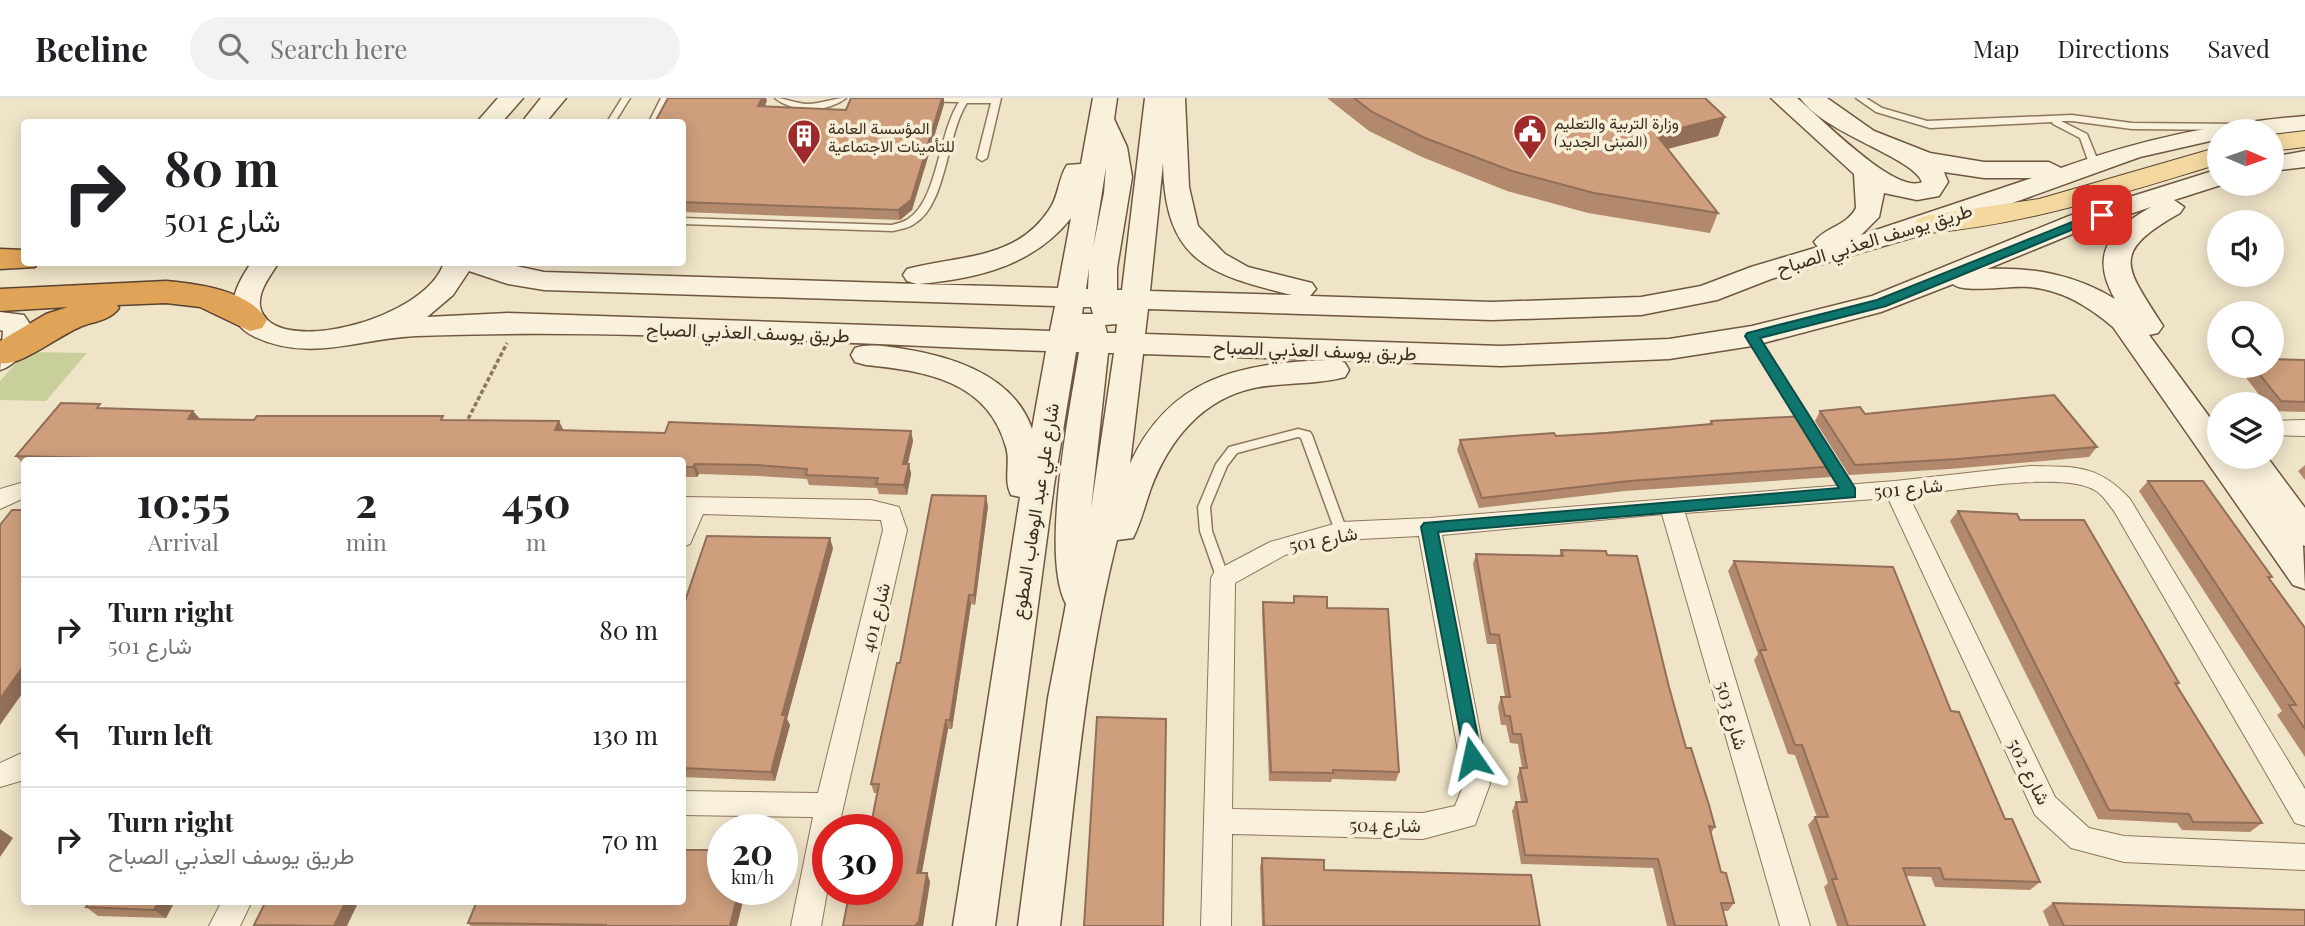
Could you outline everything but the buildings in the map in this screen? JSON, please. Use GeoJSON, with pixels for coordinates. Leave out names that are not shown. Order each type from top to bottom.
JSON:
{"type":"FeatureCollection","features":[{"type":"Feature","properties":{"kind":"highway"},"geometry":{"type":"LineString","coordinates":[[0,259],[21,260]]}},
{"type":"Feature","properties":{"kind":"highway"},"geometry":{"type":"LineString","coordinates":[[2,345],[78,314],[166,292]]}},
{"type":"Feature","properties":{"kind":"highway"},"geometry":{"type":"LineString","coordinates":[[0,300],[166,292],[216,299],[235,308],[250,320]]}},
{"type":"Feature","properties":{"kind":"main road"},"geometry":{"type":"LineString","coordinates":[[2284,137],[2305,139]]}},
{"type":"Feature","properties":{"kind":"main road"},"geometry":{"type":"LineString","coordinates":[[1929,224],[1987,220],[2039,210],[2207,159]]}},
{"type":"Feature","properties":{"kind":"street"},"geometry":{"type":"LineString","coordinates":[[492,119],[511,98]]}},
{"type":"Feature","properties":{"kind":"street"},"geometry":{"type":"LineString","coordinates":[[536,119],[554,98]]}},
{"type":"Feature","properties":{"kind":"street","name":"شارع علي عبد الوهاب المطوع"},"geometry":{"type":"LineString","coordinates":[[974,926],[1017,616],[1157,98]]}},
{"type":"Feature","properties":{"kind":"street"},"geometry":{"type":"LineString","coordinates":[[1173,98],[1180,212],[1185,228],[1215,260],[1257,279],[1302,289],[1423,300],[1492,311]]}},
{"type":"Feature","properties":{"kind":"street"},"geometry":{"type":"LineString","coordinates":[[1783,98],[1867,173],[1889,188],[1919,193],[1930,190],[1935,182],[1931,171],[1919,161],[1854,129],[1812,98]]}},
{"type":"Feature","properties":{"kind":"street"},"geometry":{"type":"LineString","coordinates":[[647,284],[942,274],[997,261],[1040,237],[1064,209],[1102,105]]}},
{"type":"Feature","properties":{"kind":"street","name":"شارع علي عبد الوهاب المطوع"},"geometry":{"type":"LineString","coordinates":[[1039,926],[1067,698],[1082,613],[1107,512],[1099,319],[1102,105]]}},
{"type":"Feature","properties":{"kind":"street","name":"طريق يوسف العذبي الصباح"},"geometry":{"type":"LineString","coordinates":[[2284,128],[2305,122]]}},
{"type":"Feature","properties":{"kind":"street","name":"طريق يوسف العذبي الصباح"},"geometry":{"type":"LineString","coordinates":[[382,328],[517,323],[717,330],[1099,319],[1352,330],[1376,327],[1415,309],[1492,311],[1641,306],[1707,294],[1761,273],[1929,224],[2168,141],[2207,139]]}},
{"type":"Feature","properties":{"kind":"street"},"geometry":{"type":"LineString","coordinates":[[2284,162],[2305,159]]}},
{"type":"Feature","properties":{"kind":"street"},"geometry":{"type":"LineString","coordinates":[[1919,161],[1963,170],[2041,170],[2094,166]]}},
{"type":"Feature","properties":{"kind":"street"},"geometry":{"type":"LineString","coordinates":[[1761,273],[1836,238],[1865,219],[1874,197],[1867,173]]}},
{"type":"Feature","properties":{"kind":"street","name":"طريق يوسف العذبي الصباح"},"geometry":{"type":"LineString","coordinates":[[481,266],[516,279],[647,284],[1099,319],[1501,356],[1669,349],[1752,336],[1881,303],[2078,222],[2207,181]]}},
{"type":"Feature","properties":{"kind":"street"},"geometry":{"type":"LineString","coordinates":[[2173,192],[2177,200],[2175,205],[2131,229],[2118,248],[2116,271],[2126,298],[2207,401]]}},
{"type":"Feature","properties":{"kind":"street"},"geometry":{"type":"LineString","coordinates":[[263,266],[250,283],[244,303],[250,320],[265,332],[288,340],[307,341],[350,338],[382,328],[416,312],[442,291],[458,266]]}},
{"type":"Feature","properties":{"kind":"street"},"geometry":{"type":"LineString","coordinates":[[1881,303],[1948,284],[2002,276],[2029,276],[2056,282],[2095,299],[2123,320],[2207,437]]}},
{"type":"Feature","properties":{"kind":"street"},"geometry":{"type":"LineString","coordinates":[[2095,299],[2095,291],[2099,289],[2113,291],[2126,298]]}},
{"type":"Feature","properties":{"kind":"street"},"geometry":{"type":"LineString","coordinates":[[717,330],[772,346],[933,363],[961,373],[985,387],[1004,406],[1017,427],[1024,451],[1017,616]]}},
{"type":"Feature","properties":{"kind":"street"},"geometry":{"type":"LineString","coordinates":[[1067,698],[1102,608],[1133,488],[1147,454],[1168,424],[1196,400],[1227,384],[1257,375],[1443,365],[1501,356]]}},
{"type":"Feature","properties":{"kind":"street"},"geometry":{"type":"LineString","coordinates":[[2284,428],[2305,428]]}},
{"type":"Feature","properties":{"kind":"street"},"geometry":{"type":"LineString","coordinates":[[2230,469],[2305,575]]}},
{"type":"Feature","properties":{"kind":"street"},"geometry":{"type":"LineString","coordinates":[[2259,469],[2305,533]]}},
{"type":"Feature","properties":{"kind":"street","name":"شارع 501"},"geometry":{"type":"LineString","coordinates":[[1223,578],[1278,548],[1341,531],[1429,527],[1671,505],[1895,489],[2030,474],[2077,475],[2104,485],[2122,505],[2305,814]]}},
{"type":"Feature","properties":{"kind":"street","name":"شارع 502"},"geometry":{"type":"LineString","coordinates":[[1895,489],[2045,806],[2081,839],[2124,849],[2305,857]]}},
{"type":"Feature","properties":{"kind":"street"},"geometry":{"type":"LineString","coordinates":[[0,501],[14,491],[21,490]]}},
{"type":"Feature","properties":{"kind":"street","name":"شارع 401"},"geometry":{"type":"LineString","coordinates":[[689,505],[871,509],[891,513],[895,530],[829,804],[806,926]]}},
{"type":"Feature","properties":{"kind":"street","name":"شارع 503"},"geometry":{"type":"LineString","coordinates":[[1671,505],[1795,926]]}},
{"type":"Feature","properties":{"kind":"street","name":"شارع 504"},"geometry":{"type":"LineString","coordinates":[[1219,821],[1423,826],[1465,816],[1477,784],[1429,527]]}},
{"type":"Feature","properties":{"kind":"street"},"geometry":{"type":"LineString","coordinates":[[1216,926],[1223,578]]}},
{"type":"Feature","properties":{"kind":"street"},"geometry":{"type":"LineString","coordinates":[[0,775],[16,771],[21,767]]}},
{"type":"Feature","properties":{"kind":"street"},"geometry":{"type":"LineString","coordinates":[[686,803],[829,804]]}},
{"type":"Feature","properties":{"kind":"street"},"geometry":{"type":"LineString","coordinates":[[225,926],[236,905]]}},
{"type":"Feature","properties":{"kind":"lane"},"geometry":{"type":"LineString","coordinates":[[613,119],[626,98]]}},
{"type":"Feature","properties":{"kind":"lane"},"geometry":{"type":"LineString","coordinates":[[654,119],[665,98]]}},
{"type":"Feature","properties":{"kind":"lane"},"geometry":{"type":"LineString","coordinates":[[779,98],[791,104],[822,106],[842,98]]}},
{"type":"Feature","properties":{"kind":"lane"},"geometry":{"type":"LineString","coordinates":[[899,98],[996,99],[982,158]]}},
{"type":"Feature","properties":{"kind":"lane"},"geometry":{"type":"LineString","coordinates":[[1860,98],[1879,110],[1924,124],[1957,127],[1988,122],[2072,118],[2132,127],[2207,132]]}},
{"type":"Feature","properties":{"kind":"lane"},"geometry":{"type":"LineString","coordinates":[[686,221],[893,228],[909,225],[926,211],[951,121],[965,99]]}},
{"type":"Feature","properties":{"kind":"lane"},"geometry":{"type":"LineString","coordinates":[[2045,121],[2080,132],[2086,139],[2094,166]]}},
{"type":"Feature","properties":{"kind":"lane"},"geometry":{"type":"LineString","coordinates":[[1752,336],[1815,437]]}},
{"type":"Feature","properties":{"kind":"lane"},"geometry":{"type":"LineString","coordinates":[[1223,578],[1206,531],[1204,507],[1222,464],[1233,450],[1298,433],[1306,435],[1341,531]]}},
{"type":"Feature","properties":{"kind":"lane"},"geometry":{"type":"LineString","coordinates":[[1822,448],[1850,492]]}},
{"type":"Feature","properties":{"kind":"path"},"geometry":{"type":"LineString","coordinates":[[464,426],[517,323]]}},
{"type":"Feature","properties":{"kind":"green space"},"geometry":{"type":"Polygon","coordinates":[[[26,352],[87,353],[46,401],[0,400],[0,381],[26,352]]]}},
{"type":"Feature","properties":{"kind":"place","name":"وزارة التربية والتعليم (المبنى الجديد)"},"geometry":{"type":"Point","coordinates":[1530,161]}},
{"type":"Feature","properties":{"kind":"place","name":"المؤسسة العامة للتأمينات الاجتماعية"},"geometry":{"type":"Point","coordinates":[804,166]}},
{"type":"Feature","properties":{"kind":"route"},"geometry":{"type":"LineString","coordinates":[[1472,758],[1429,527],[1850,492],[1752,336],[1881,303],[2078,222],[2102,215]]}}]}
